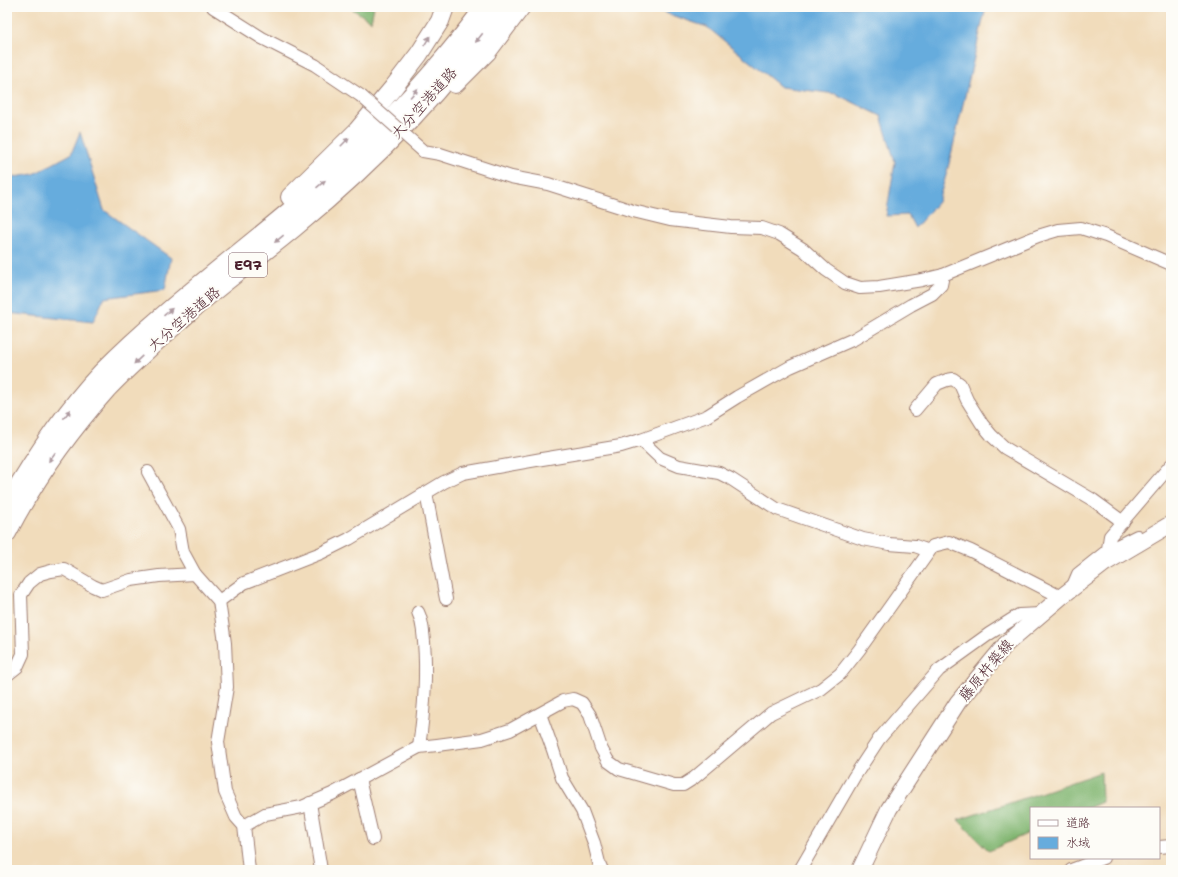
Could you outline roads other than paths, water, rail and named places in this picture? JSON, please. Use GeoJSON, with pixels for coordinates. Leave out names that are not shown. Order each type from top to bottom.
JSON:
{"type":"FeatureCollection","features":[{"type":"Feature","properties":{"kind":"highway"},"geometry":{"type":"LineString","coordinates":[[208,278],[357,131],[419,54],[440,21],[445,7]]}},
{"type":"Feature","properties":{"kind":"highway","name":"大分空港道路"},"geometry":{"type":"LineString","coordinates":[[7,505],[26,473],[61,421],[87,389],[126,349],[208,278],[350,160],[411,97],[484,7]]}},
{"type":"Feature","properties":{"kind":"highway","name":"大分空港道路"},"geometry":{"type":"LineString","coordinates":[[7,533],[19,510],[58,448],[108,389],[138,359],[201,302],[390,153],[487,52],[512,11]]}},
{"type":"Feature","properties":{"kind":"main road","name":"藤原杵築線"},"geometry":{"type":"LineString","coordinates":[[860,870],[889,809],[958,702],[1006,644],[1106,557],[1171,524]]}},
{"type":"Feature","properties":{"kind":"street"},"geometry":{"type":"LineString","coordinates":[[213,7],[262,38],[315,65],[360,96],[423,151],[440,154],[511,177],[548,184],[633,211],[670,220],[731,227],[762,228],[779,234],[803,249],[832,275],[845,283],[860,288],[879,287],[943,275],[1038,236],[1058,230],[1081,228],[1106,236],[1171,264]]}},
{"type":"Feature","properties":{"kind":"street"},"geometry":{"type":"LineString","coordinates":[[219,601],[244,582],[328,550],[444,482],[464,473],[621,446],[707,416],[790,367],[854,338],[932,294],[941,285],[943,275]]}},
{"type":"Feature","properties":{"kind":"street"},"geometry":{"type":"LineString","coordinates":[[915,410],[937,384],[953,379],[960,384],[967,400],[982,424],[1005,448],[1093,500],[1123,522]]}},
{"type":"Feature","properties":{"kind":"street"},"geometry":{"type":"LineString","coordinates":[[641,440],[660,458],[679,466],[719,473],[731,479],[777,509],[863,539],[889,544],[915,546],[929,551]]}},
{"type":"Feature","properties":{"kind":"street"},"geometry":{"type":"LineString","coordinates":[[1106,557],[1110,536],[1171,466]]}},
{"type":"Feature","properties":{"kind":"street"},"geometry":{"type":"LineString","coordinates":[[148,472],[179,529],[183,552],[195,574],[219,601],[225,643],[227,687],[218,742],[225,792],[236,817],[244,826],[249,870]]}},
{"type":"Feature","properties":{"kind":"street"},"geometry":{"type":"LineString","coordinates":[[426,493],[446,599]]}},
{"type":"Feature","properties":{"kind":"street"},"geometry":{"type":"LineString","coordinates":[[1106,557],[1171,518]]}},
{"type":"Feature","properties":{"kind":"street"},"geometry":{"type":"LineString","coordinates":[[244,826],[265,814],[302,807],[332,794],[419,747],[482,739],[510,730],[563,701],[573,699],[582,703],[590,715],[601,748],[608,761],[619,769],[674,785],[683,785],[694,778],[771,713],[821,689],[840,674],[859,650],[933,546],[949,542],[1066,592]]}},
{"type":"Feature","properties":{"kind":"street"},"geometry":{"type":"LineString","coordinates":[[7,675],[17,667],[23,654],[21,595],[29,583],[40,574],[64,569],[102,590],[131,580],[160,576],[195,574]]}},
{"type":"Feature","properties":{"kind":"street"},"geometry":{"type":"LineString","coordinates":[[418,612],[422,619],[426,664],[424,712],[419,747]]}},
{"type":"Feature","properties":{"kind":"street"},"geometry":{"type":"LineString","coordinates":[[800,870],[854,777],[879,739],[939,670],[989,634],[1019,615],[1041,614]]}},
{"type":"Feature","properties":{"kind":"street"},"geometry":{"type":"LineString","coordinates":[[540,714],[562,778],[582,811],[594,843],[598,863],[602,870]]}},
{"type":"Feature","properties":{"kind":"street"},"geometry":{"type":"LineString","coordinates":[[359,779],[373,839]]}},
{"type":"Feature","properties":{"kind":"street"},"geometry":{"type":"LineString","coordinates":[[310,803],[321,870]]}},
{"type":"Feature","properties":{"kind":"street"},"geometry":{"type":"LineString","coordinates":[[1160,847],[1171,846]]}},
{"type":"Feature","properties":{"kind":"street"},"geometry":{"type":"LineString","coordinates":[[1072,870],[1100,859]]}},
{"type":"Feature","properties":{"kind":"water"},"geometry":{"type":"Polygon","coordinates":[[[647,7],[986,7],[947,172],[938,202],[915,228],[908,215],[886,216],[895,162],[881,116],[836,94],[781,87],[707,27],[647,7]]]}},
{"type":"Feature","properties":{"kind":"water"},"geometry":{"type":"Polygon","coordinates":[[[80,132],[104,210],[171,258],[165,290],[104,298],[93,322],[7,313],[7,178],[34,174],[71,154],[80,132]]]}}]}
